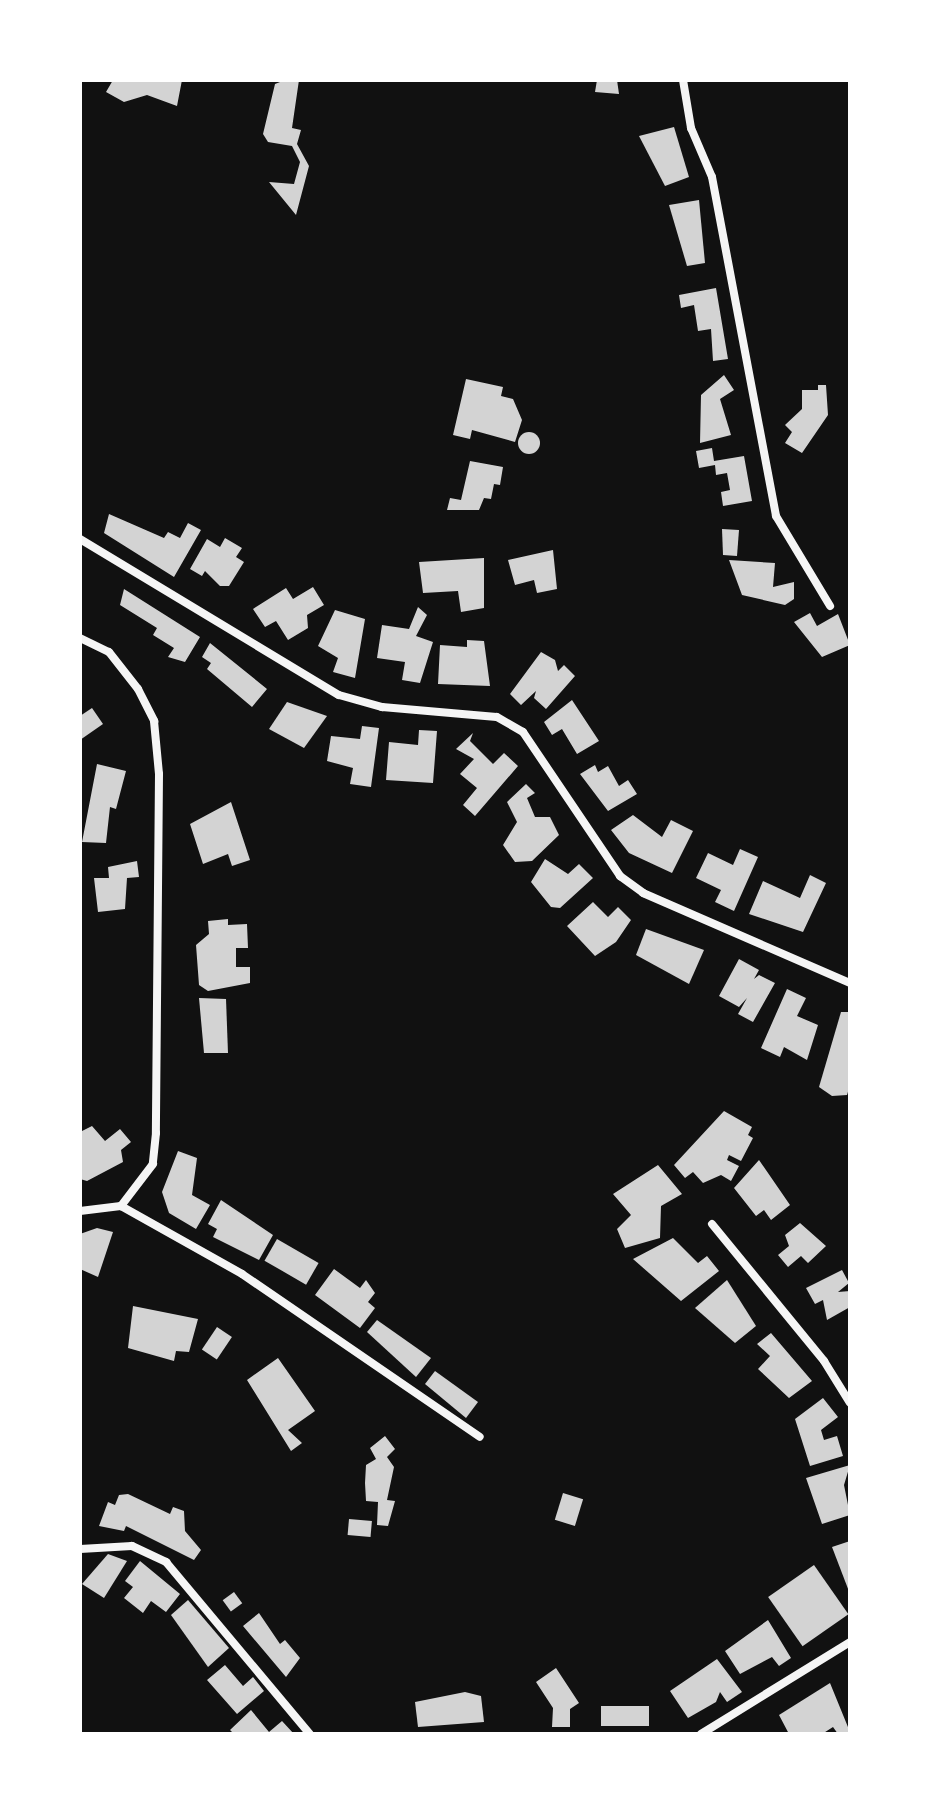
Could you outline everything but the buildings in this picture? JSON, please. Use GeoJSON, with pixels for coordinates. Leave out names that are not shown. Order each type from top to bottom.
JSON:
{"type":"FeatureCollection","features":[{"type":"Feature","properties":{"kind":"street"},"geometry":{"type":"LineString","coordinates":[[683,80],[691,128],[712,177],[772,498],[791,546],[830,606]]}},
{"type":"Feature","properties":{"kind":"street"},"geometry":{"type":"LineString","coordinates":[[80,539],[339,695],[382,706],[497,717],[523,732],[620,876],[643,892],[850,983]]}},
{"type":"Feature","properties":{"kind":"street"},"geometry":{"type":"LineString","coordinates":[[80,638],[110,652],[138,689],[154,722],[159,774],[156,1132],[153,1164],[122,1206]]}},
{"type":"Feature","properties":{"kind":"street"},"geometry":{"type":"LineString","coordinates":[[80,1211],[122,1206],[242,1274],[480,1437]]}},
{"type":"Feature","properties":{"kind":"street"},"geometry":{"type":"LineString","coordinates":[[712,1224],[824,1360],[850,1403]]}},
{"type":"Feature","properties":{"kind":"street"},"geometry":{"type":"LineString","coordinates":[[80,1549],[132,1546],[166,1562],[310,1734]]}},
{"type":"Feature","properties":{"kind":"street"},"geometry":{"type":"LineString","coordinates":[[701,1734],[850,1642]]}}]}
